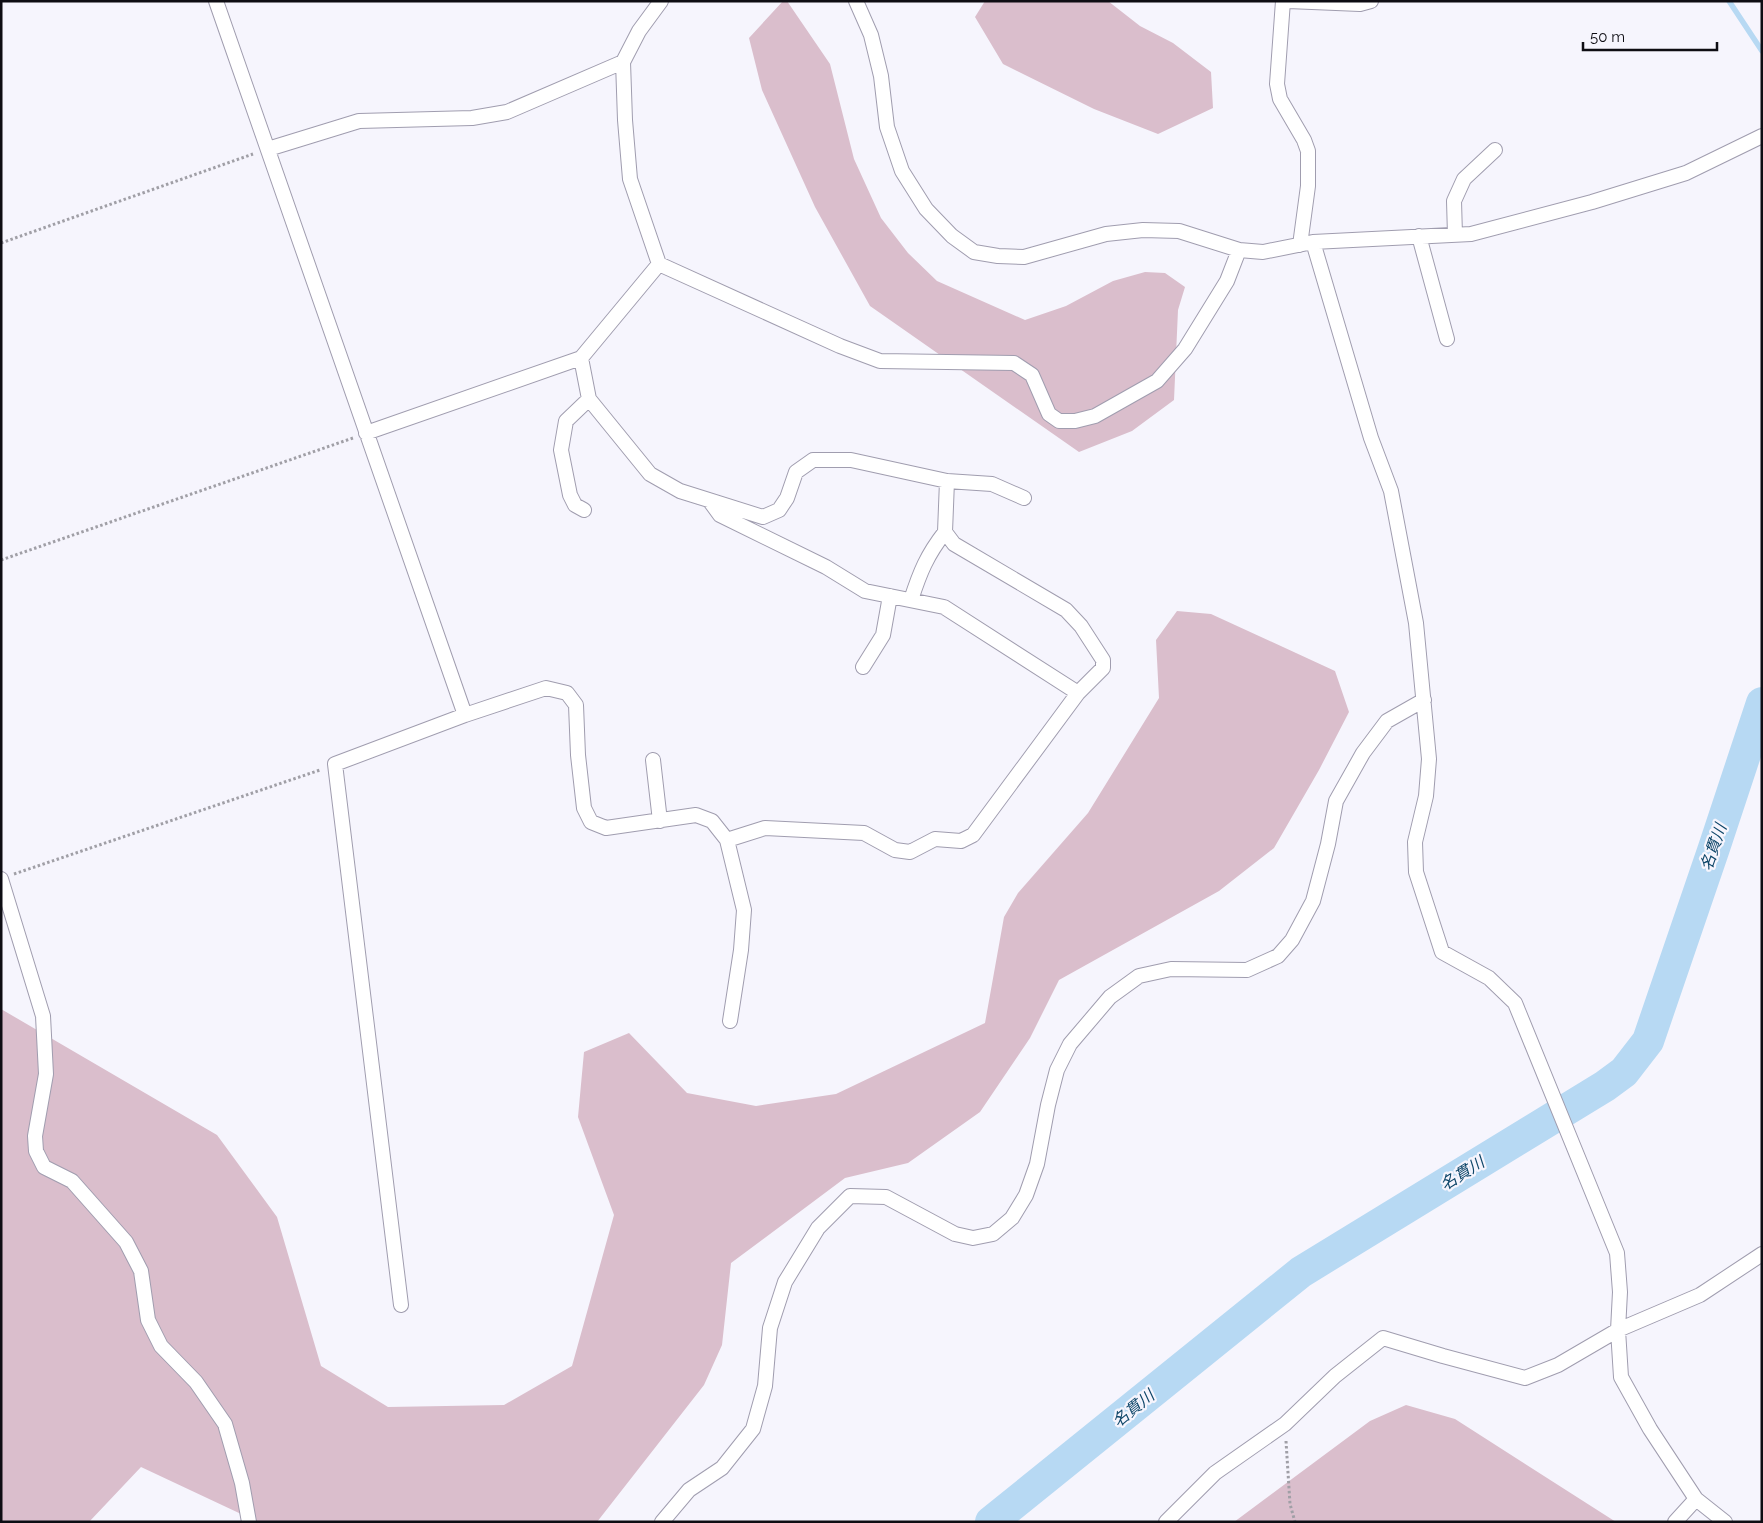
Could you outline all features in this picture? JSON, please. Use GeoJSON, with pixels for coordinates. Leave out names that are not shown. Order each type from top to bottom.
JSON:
{"type":"FeatureCollection","features":[{"type":"Feature","properties":{"kind":"street"},"geometry":{"type":"LineString","coordinates":[[216,1],[465,715]]}},
{"type":"Feature","properties":{"kind":"street"},"geometry":{"type":"LineString","coordinates":[[661,1],[639,31],[623,62],[630,179],[659,264],[822,338],[880,361],[1014,363],[1032,374],[1049,414],[1059,421],[1075,421],[1095,416],[1157,381],[1190,340],[1227,281],[1240,250]]}},
{"type":"Feature","properties":{"kind":"street"},"geometry":{"type":"LineString","coordinates":[[856,1],[871,35],[881,76],[887,128],[902,171],[926,209],[952,236],[974,252],[998,256],[1024,256],[1106,234],[1143,230],[1179,230],[1240,250],[1263,252],[1307,243],[1471,234],[1592,202],[1686,173],[1762,136]]}},
{"type":"Feature","properties":{"kind":"street"},"geometry":{"type":"LineString","coordinates":[[1283,1],[1277,84],[1280,99],[1304,140],[1308,151],[1307,243],[1371,438],[1391,491],[1416,623],[1429,760],[1426,796],[1415,842],[1416,872],[1442,952],[1489,978],[1515,1003],[1617,1253],[1620,1292],[1618,1330],[1621,1377],[1650,1429],[1696,1499],[1725,1522]]}},
{"type":"Feature","properties":{"kind":"street"},"geometry":{"type":"LineString","coordinates":[[1288,1],[1360,4],[1371,1]]}},
{"type":"Feature","properties":{"kind":"street"},"geometry":{"type":"LineString","coordinates":[[268,149],[359,122],[472,118],[507,112],[623,62]]}},
{"type":"Feature","properties":{"kind":"street"},"geometry":{"type":"LineString","coordinates":[[1456,235],[1454,200],[1457,193],[1464,179],[1494,150]]}},
{"type":"Feature","properties":{"kind":"street"},"geometry":{"type":"LineString","coordinates":[[1419,236],[1447,339]]}},
{"type":"Feature","properties":{"kind":"street"},"geometry":{"type":"LineString","coordinates":[[366,433],[581,358],[659,264]]}},
{"type":"Feature","properties":{"kind":"street"},"geometry":{"type":"LineString","coordinates":[[581,358],[589,399],[650,474],[680,491],[763,516],[778,510],[787,498],[796,472],[813,460],[851,460],[946,481],[992,484],[1024,498]]}},
{"type":"Feature","properties":{"kind":"street"},"geometry":{"type":"LineString","coordinates":[[584,510],[575,505],[570,495],[561,450],[566,421],[589,399]]}},
{"type":"Feature","properties":{"kind":"street"},"geometry":{"type":"LineString","coordinates":[[911,600],[919,574],[930,552],[945,532],[946,481]]}},
{"type":"Feature","properties":{"kind":"street"},"geometry":{"type":"LineString","coordinates":[[709,500],[720,515],[826,568],[865,591],[944,607],[1078,693]]}},
{"type":"Feature","properties":{"kind":"street"},"geometry":{"type":"LineString","coordinates":[[727,840],[765,828],[864,833],[895,850],[910,852],[935,839],[961,840],[974,835],[1078,693],[1103,668],[1103,660],[1081,626],[1066,610],[954,544],[945,532]]}},
{"type":"Feature","properties":{"kind":"street"},"geometry":{"type":"LineString","coordinates":[[863,667],[883,635],[890,596]]}},
{"type":"Feature","properties":{"kind":"street"},"geometry":{"type":"LineString","coordinates":[[401,1305],[336,764],[465,715],[546,688],[567,693],[576,705],[578,755],[584,808],[591,822],[606,828],[696,815],[712,821],[727,840],[744,910],[741,950],[730,1021]]}},
{"type":"Feature","properties":{"kind":"street"},"geometry":{"type":"LineString","coordinates":[[662,1522],[689,1490],[722,1468],[753,1429],[765,1386],[770,1328],[779,1300],[785,1282],[818,1228],[850,1196],[886,1197],[955,1234],[973,1238],[993,1234],[1012,1218],[1026,1195],[1037,1164],[1048,1105],[1057,1070],[1070,1044],[1110,997],[1139,976],[1171,969],[1247,970],[1278,956],[1292,940],[1313,900],[1328,844],[1336,801],[1363,753],[1387,721],[1424,700]]}},
{"type":"Feature","properties":{"kind":"street"},"geometry":{"type":"LineString","coordinates":[[653,760],[660,821]]}},
{"type":"Feature","properties":{"kind":"street"},"geometry":{"type":"LineString","coordinates":[[5,877],[43,1016],[46,1074],[35,1136],[36,1151],[44,1167],[72,1181],[126,1242],[141,1271],[148,1320],[161,1346],[196,1382],[225,1424],[242,1483],[249,1522]]}},
{"type":"Feature","properties":{"kind":"street"},"geometry":{"type":"LineString","coordinates":[[1166,1522],[1215,1473],[1285,1424],[1335,1376],[1383,1338],[1525,1378],[1558,1365],[1618,1330],[1700,1295],[1762,1254]]}},
{"type":"Feature","properties":{"kind":"street"},"geometry":{"type":"LineString","coordinates":[[1675,1522],[1696,1499]]}},
{"type":"Feature","properties":{"kind":"path"},"geometry":{"type":"LineString","coordinates":[[1,243],[268,149]]}},
{"type":"Feature","properties":{"kind":"path"},"geometry":{"type":"LineString","coordinates":[[1,560],[366,433]]}},
{"type":"Feature","properties":{"kind":"path"},"geometry":{"type":"LineString","coordinates":[[5,877],[336,764]]}},
{"type":"Feature","properties":{"kind":"path"},"geometry":{"type":"LineString","coordinates":[[1285,1424],[1290,1504],[1295,1522]]}},
{"type":"Feature","properties":{"kind":"shaded area"},"geometry":{"type":"Polygon","coordinates":[[[783,1],[787,1],[830,64],[854,159],[881,218],[908,253],[937,281],[1025,320],[1066,306],[1113,281],[1145,272],[1165,273],[1185,287],[1178,310],[1174,400],[1132,431],[1079,452],[870,306],[815,207],[762,90],[749,38],[783,1]]]}},
{"type":"Feature","properties":{"kind":"shaded area"},"geometry":{"type":"Polygon","coordinates":[[[985,1],[1108,1],[1140,26],[1173,43],[1211,72],[1213,108],[1158,134],[1094,109],[1003,64],[975,17],[985,1]]]}},
{"type":"Feature","properties":{"kind":"shaded area"},"geometry":{"type":"Polygon","coordinates":[[[1177,611],[1211,614],[1335,671],[1349,712],[1319,770],[1274,848],[1219,891],[1059,980],[1030,1038],[980,1112],[908,1163],[845,1178],[731,1263],[722,1345],[704,1385],[597,1522],[258,1522],[141,1467],[89,1522],[1,1522],[1,1009],[217,1135],[277,1217],[321,1366],[388,1407],[504,1405],[572,1366],[614,1215],[578,1117],[584,1052],[629,1033],[687,1093],[756,1106],[836,1094],[985,1023],[1004,917],[1018,893],[1088,813],[1159,698],[1156,640],[1177,611]]]}},
{"type":"Feature","properties":{"kind":"shaded area"},"geometry":{"type":"Polygon","coordinates":[[[1406,1405],[1455,1419],[1616,1522],[1234,1522],[1370,1421],[1406,1405]]]}},
{"type":"Feature","properties":{"kind":"waterway"},"geometry":{"type":"LineString","coordinates":[[1729,1],[1762,51]]}},
{"type":"Feature","properties":{"kind":"waterway","name":"名貫川"},"geometry":{"type":"LineString","coordinates":[[991,1522],[1301,1272],[1605,1086],[1624,1072],[1648,1041],[1762,703]]}}]}
